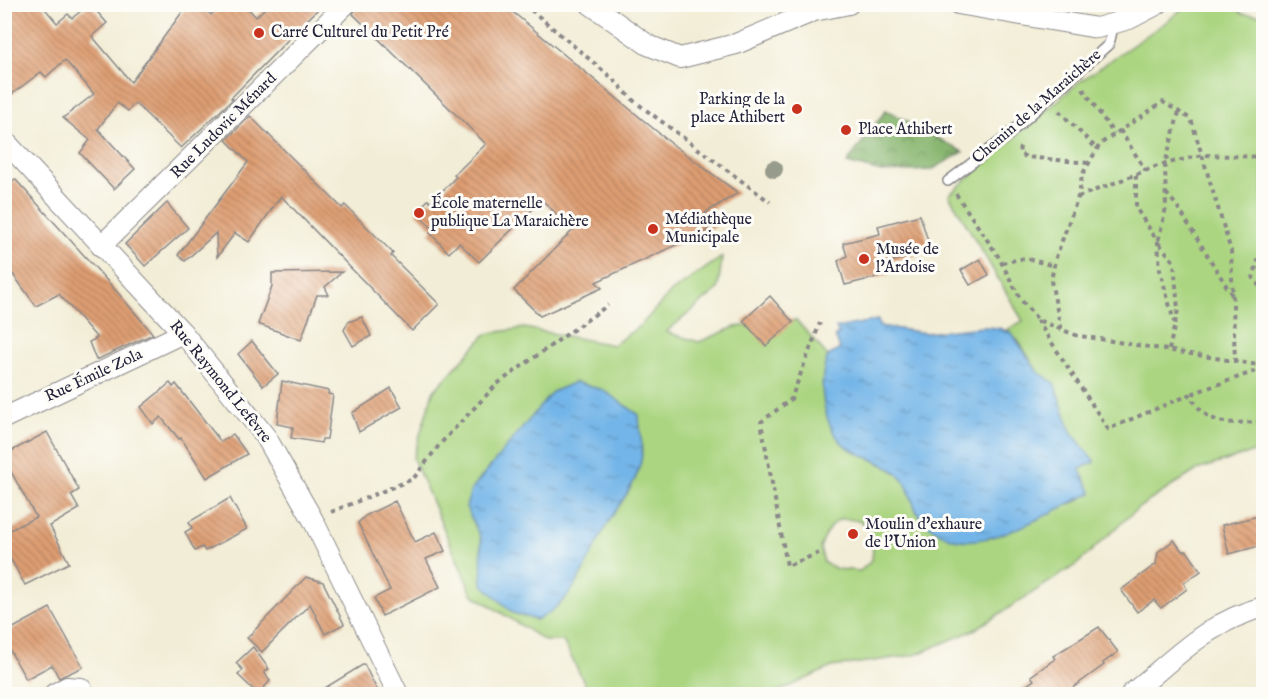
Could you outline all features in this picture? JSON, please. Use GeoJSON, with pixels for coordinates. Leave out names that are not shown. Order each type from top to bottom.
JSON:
{"type":"FeatureCollection","features":[{"type":"Feature","properties":{"kind":"street","name":"Rue Ludovic Ménard"},"geometry":{"type":"LineString","coordinates":[[101,246],[346,4]]}},
{"type":"Feature","properties":{"kind":"street"},"geometry":{"type":"LineString","coordinates":[[590,4],[648,45],[680,58],[736,44],[814,11],[849,4]]}},
{"type":"Feature","properties":{"kind":"street","name":"Chemin de la Maraichère"},"geometry":{"type":"LineString","coordinates":[[958,4],[1018,10],[1097,28],[1158,4]]}},
{"type":"Feature","properties":{"kind":"street","name":"Rue Raymond Lefèvre"},"geometry":{"type":"LineString","coordinates":[[4,140],[183,333],[266,437],[313,520],[398,694]]}},
{"type":"Feature","properties":{"kind":"street","name":"Rue Émile Zola"},"geometry":{"type":"LineString","coordinates":[[4,418],[183,333]]}},
{"type":"Feature","properties":{"kind":"street"},"geometry":{"type":"LineString","coordinates":[[1135,693],[1171,657],[1210,628],[1263,607]]}},
{"type":"Feature","properties":{"kind":"street"},"geometry":{"type":"LineString","coordinates":[[54,694],[67,687],[83,691]]}},
{"type":"Feature","properties":{"kind":"lane","name":"Chemin de la Maraichère"},"geometry":{"type":"LineString","coordinates":[[948,181],[1017,127],[1109,44],[1114,23]]}},
{"type":"Feature","properties":{"kind":"path"},"geometry":{"type":"LineString","coordinates":[[524,4],[613,79],[634,101],[770,202]]}},
{"type":"Feature","properties":{"kind":"path"},"geometry":{"type":"LineString","coordinates":[[1074,76],[1114,134]]}},
{"type":"Feature","properties":{"kind":"path"},"geometry":{"type":"LineString","coordinates":[[1048,100],[1097,149]]}},
{"type":"Feature","properties":{"kind":"path"},"geometry":{"type":"LineString","coordinates":[[1060,329],[1051,281],[1078,197],[1082,175],[1097,149],[1114,134],[1162,102],[1191,118],[1231,251],[1235,361]]}},
{"type":"Feature","properties":{"kind":"path"},"geometry":{"type":"LineString","coordinates":[[1174,324],[1160,270],[1158,242],[1166,208],[1165,164],[1179,112]]}},
{"type":"Feature","properties":{"kind":"path"},"geometry":{"type":"LineString","coordinates":[[1017,127],[1023,137],[1019,153],[1026,157],[1089,163]]}},
{"type":"Feature","properties":{"kind":"path"},"geometry":{"type":"LineString","coordinates":[[1120,130],[1146,171]]}},
{"type":"Feature","properties":{"kind":"path"},"geometry":{"type":"LineString","coordinates":[[1078,197],[1165,164],[1202,155],[1263,157]]}},
{"type":"Feature","properties":{"kind":"path"},"geometry":{"type":"LineString","coordinates":[[1136,175],[1136,208],[1174,262],[1178,310],[1169,350]]}},
{"type":"Feature","properties":{"kind":"path"},"geometry":{"type":"LineString","coordinates":[[948,181],[1002,263],[1021,300],[1038,320],[1075,334],[1263,367]]}},
{"type":"Feature","properties":{"kind":"path"},"geometry":{"type":"LineString","coordinates":[[1165,193],[1177,206],[1233,296]]}},
{"type":"Feature","properties":{"kind":"path"},"geometry":{"type":"LineString","coordinates":[[1263,251],[1258,257],[1253,278],[1263,292]]}},
{"type":"Feature","properties":{"kind":"path"},"geometry":{"type":"LineString","coordinates":[[1002,263],[1025,258],[1054,266]]}},
{"type":"Feature","properties":{"kind":"path"},"geometry":{"type":"LineString","coordinates":[[313,520],[413,479],[440,444],[497,384],[608,305]]}},
{"type":"Feature","properties":{"kind":"path"},"geometry":{"type":"LineString","coordinates":[[1033,314],[1108,429],[1263,367]]}},
{"type":"Feature","properties":{"kind":"path"},"geometry":{"type":"LineString","coordinates":[[819,553],[787,566],[761,422],[791,399],[820,323]]}},
{"type":"Feature","properties":{"kind":"path"},"geometry":{"type":"LineString","coordinates":[[1194,393],[1193,400],[1203,415],[1215,422],[1263,422]]}},
{"type":"Feature","properties":{"kind":"green space"},"geometry":{"type":"Polygon","coordinates":[[[1187,5],[1236,5],[1242,14],[1263,15],[1263,449],[1197,470],[1138,508],[1076,565],[974,630],[915,655],[832,667],[773,694],[590,694],[563,641],[545,641],[472,594],[413,458],[433,392],[486,334],[524,328],[613,345],[642,324],[670,293],[722,257],[718,289],[666,332],[699,342],[735,327],[796,320],[828,356],[823,381],[841,442],[896,472],[906,483],[917,513],[932,527],[955,539],[1078,501],[1083,497],[1079,469],[1095,462],[1071,432],[1054,383],[1037,371],[1018,340],[1007,330],[1023,321],[949,195],[1079,82],[1187,5]],[[840,519],[830,527],[820,547],[824,563],[837,569],[860,571],[872,560],[872,535],[865,524],[851,519],[840,519]]]}},
{"type":"Feature","properties":{"kind":"green space"},"geometry":{"type":"Polygon","coordinates":[[[886,110],[963,152],[931,170],[882,172],[847,163],[886,110]]]}},
{"type":"Feature","properties":{"kind":"water"},"geometry":{"type":"Polygon","coordinates":[[[878,320],[879,326],[925,333],[983,327],[999,328],[1012,333],[1037,371],[1054,383],[1071,432],[1095,462],[1079,469],[1092,493],[1028,524],[993,537],[976,540],[954,539],[929,525],[916,510],[908,488],[901,477],[883,464],[856,452],[840,441],[833,431],[824,406],[824,367],[828,356],[840,349],[835,336],[839,334],[836,328],[878,320]]]}},
{"type":"Feature","properties":{"kind":"water"},"geometry":{"type":"Polygon","coordinates":[[[575,382],[603,390],[639,415],[641,461],[635,480],[604,530],[578,581],[561,603],[537,620],[513,613],[482,584],[481,539],[466,507],[471,490],[552,392],[575,382]]]}},
{"type":"Feature","properties":{"kind":"building"},"geometry":{"type":"Polygon","coordinates":[[[4,4],[41,4],[57,23],[68,14],[72,18],[90,4],[107,23],[92,36],[131,82],[188,4],[200,4],[211,15],[222,4],[244,4],[256,17],[269,4],[323,4],[231,98],[233,99],[181,148],[135,103],[128,111],[117,103],[98,129],[135,169],[114,189],[80,153],[90,140],[63,118],[94,94],[65,60],[46,77],[41,72],[4,100],[4,4]]]}},
{"type":"Feature","properties":{"kind":"building"},"geometry":{"type":"Polygon","coordinates":[[[358,4],[503,4],[672,144],[738,193],[705,213],[717,226],[596,282],[602,288],[540,316],[514,290],[573,230],[542,200],[479,262],[459,243],[449,253],[430,233],[433,229],[416,212],[428,200],[431,202],[456,177],[454,175],[486,144],[353,14],[358,4]]]}},
{"type":"Feature","properties":{"kind":"building"},"geometry":{"type":"Polygon","coordinates":[[[250,116],[342,208],[345,205],[439,304],[412,331],[281,196],[249,242],[235,233],[217,257],[216,233],[185,261],[178,255],[248,162],[226,140],[250,116]]]}},
{"type":"Feature","properties":{"kind":"building"},"geometry":{"type":"Polygon","coordinates":[[[15,179],[153,334],[96,360],[89,342],[97,338],[59,294],[36,306],[4,262],[4,188],[15,179]]]}},
{"type":"Feature","properties":{"kind":"building"},"geometry":{"type":"Polygon","coordinates":[[[167,203],[188,228],[145,266],[125,244],[167,203]]]}},
{"type":"Feature","properties":{"kind":"building"},"geometry":{"type":"Polygon","coordinates":[[[920,215],[931,251],[888,262],[890,274],[845,285],[838,261],[847,256],[843,243],[880,234],[878,226],[920,215]]]}},
{"type":"Feature","properties":{"kind":"building"},"geometry":{"type":"Polygon","coordinates":[[[980,259],[989,275],[970,285],[961,270],[980,259]]]}},
{"type":"Feature","properties":{"kind":"building"},"geometry":{"type":"Polygon","coordinates":[[[342,272],[325,287],[329,295],[317,295],[301,340],[258,324],[272,286],[272,273],[342,272]]]}},
{"type":"Feature","properties":{"kind":"building"},"geometry":{"type":"Polygon","coordinates":[[[770,296],[793,322],[766,346],[743,321],[770,296]]]}},
{"type":"Feature","properties":{"kind":"building"},"geometry":{"type":"Polygon","coordinates":[[[362,317],[371,336],[353,346],[344,330],[348,322],[362,317]]]}},
{"type":"Feature","properties":{"kind":"building"},"geometry":{"type":"Polygon","coordinates":[[[252,341],[278,374],[263,386],[238,354],[252,341]]]}},
{"type":"Feature","properties":{"kind":"building"},"geometry":{"type":"Polygon","coordinates":[[[282,381],[329,391],[328,394],[333,395],[327,439],[322,439],[321,443],[291,438],[293,427],[277,424],[282,381]]]}},
{"type":"Feature","properties":{"kind":"building"},"geometry":{"type":"Polygon","coordinates":[[[170,383],[173,387],[176,384],[221,442],[233,434],[247,454],[207,478],[181,438],[179,439],[161,417],[153,424],[141,407],[170,383]]]}},
{"type":"Feature","properties":{"kind":"building"},"geometry":{"type":"Polygon","coordinates":[[[391,388],[402,407],[359,432],[352,413],[391,388]]]}},
{"type":"Feature","properties":{"kind":"building"},"geometry":{"type":"Polygon","coordinates":[[[47,432],[79,490],[71,495],[79,509],[50,526],[69,563],[25,585],[4,547],[4,533],[36,517],[4,459],[4,455],[47,432]]]}},
{"type":"Feature","properties":{"kind":"building"},"geometry":{"type":"Polygon","coordinates":[[[230,498],[247,529],[205,551],[202,547],[195,551],[185,532],[192,528],[189,522],[230,498]]]}},
{"type":"Feature","properties":{"kind":"building"},"geometry":{"type":"Polygon","coordinates":[[[395,501],[415,542],[436,532],[445,551],[426,559],[440,587],[382,616],[374,598],[390,590],[358,523],[365,516],[395,501]]]}},
{"type":"Feature","properties":{"kind":"building"},"geometry":{"type":"Polygon","coordinates":[[[1263,515],[1263,545],[1229,554],[1222,525],[1263,515]]]}},
{"type":"Feature","properties":{"kind":"building"},"geometry":{"type":"Polygon","coordinates":[[[1174,540],[1182,551],[1187,551],[1201,571],[1184,583],[1187,589],[1161,608],[1154,600],[1137,612],[1121,590],[1156,564],[1158,552],[1174,540]]]}},
{"type":"Feature","properties":{"kind":"building"},"geometry":{"type":"Polygon","coordinates":[[[306,577],[323,582],[344,624],[325,634],[310,604],[262,652],[247,638],[306,577]]]}},
{"type":"Feature","properties":{"kind":"building"},"geometry":{"type":"Polygon","coordinates":[[[50,608],[83,667],[59,678],[52,665],[26,679],[4,640],[4,633],[50,608]]]}},
{"type":"Feature","properties":{"kind":"building"},"geometry":{"type":"Polygon","coordinates":[[[1099,627],[1118,652],[1103,663],[1104,665],[1064,694],[1014,694],[1034,680],[1031,676],[1055,659],[1053,656],[1099,627]]]}},
{"type":"Feature","properties":{"kind":"building"},"geometry":{"type":"Polygon","coordinates":[[[253,647],[269,669],[264,672],[270,681],[258,694],[238,675],[243,670],[236,663],[253,647]]]}},
{"type":"Feature","properties":{"kind":"building"},"geometry":{"type":"Polygon","coordinates":[[[364,664],[379,694],[315,694],[364,664]]]}},
{"type":"Feature","properties":{"kind":"place","name":"Carré Culturel du Petit Pré"},"geometry":{"type":"Point","coordinates":[259,33]}},
{"type":"Feature","properties":{"kind":"place","name":"Parking de la place Athibert"},"geometry":{"type":"Point","coordinates":[797,109]}},
{"type":"Feature","properties":{"kind":"place","name":"Place Athibert"},"geometry":{"type":"Point","coordinates":[846,130]}},
{"type":"Feature","properties":{"kind":"place","name":"École maternelle publique La Maraichère"},"geometry":{"type":"Point","coordinates":[419,213]}},
{"type":"Feature","properties":{"kind":"place","name":"Médiathèque Municipale"},"geometry":{"type":"Point","coordinates":[653,229]}},
{"type":"Feature","properties":{"kind":"place","name":"Musée de l'Ardoise"},"geometry":{"type":"Point","coordinates":[864,259]}},
{"type":"Feature","properties":{"kind":"place","name":"Moulin d'exhaure de l'Union"},"geometry":{"type":"Point","coordinates":[853,534]}}]}
